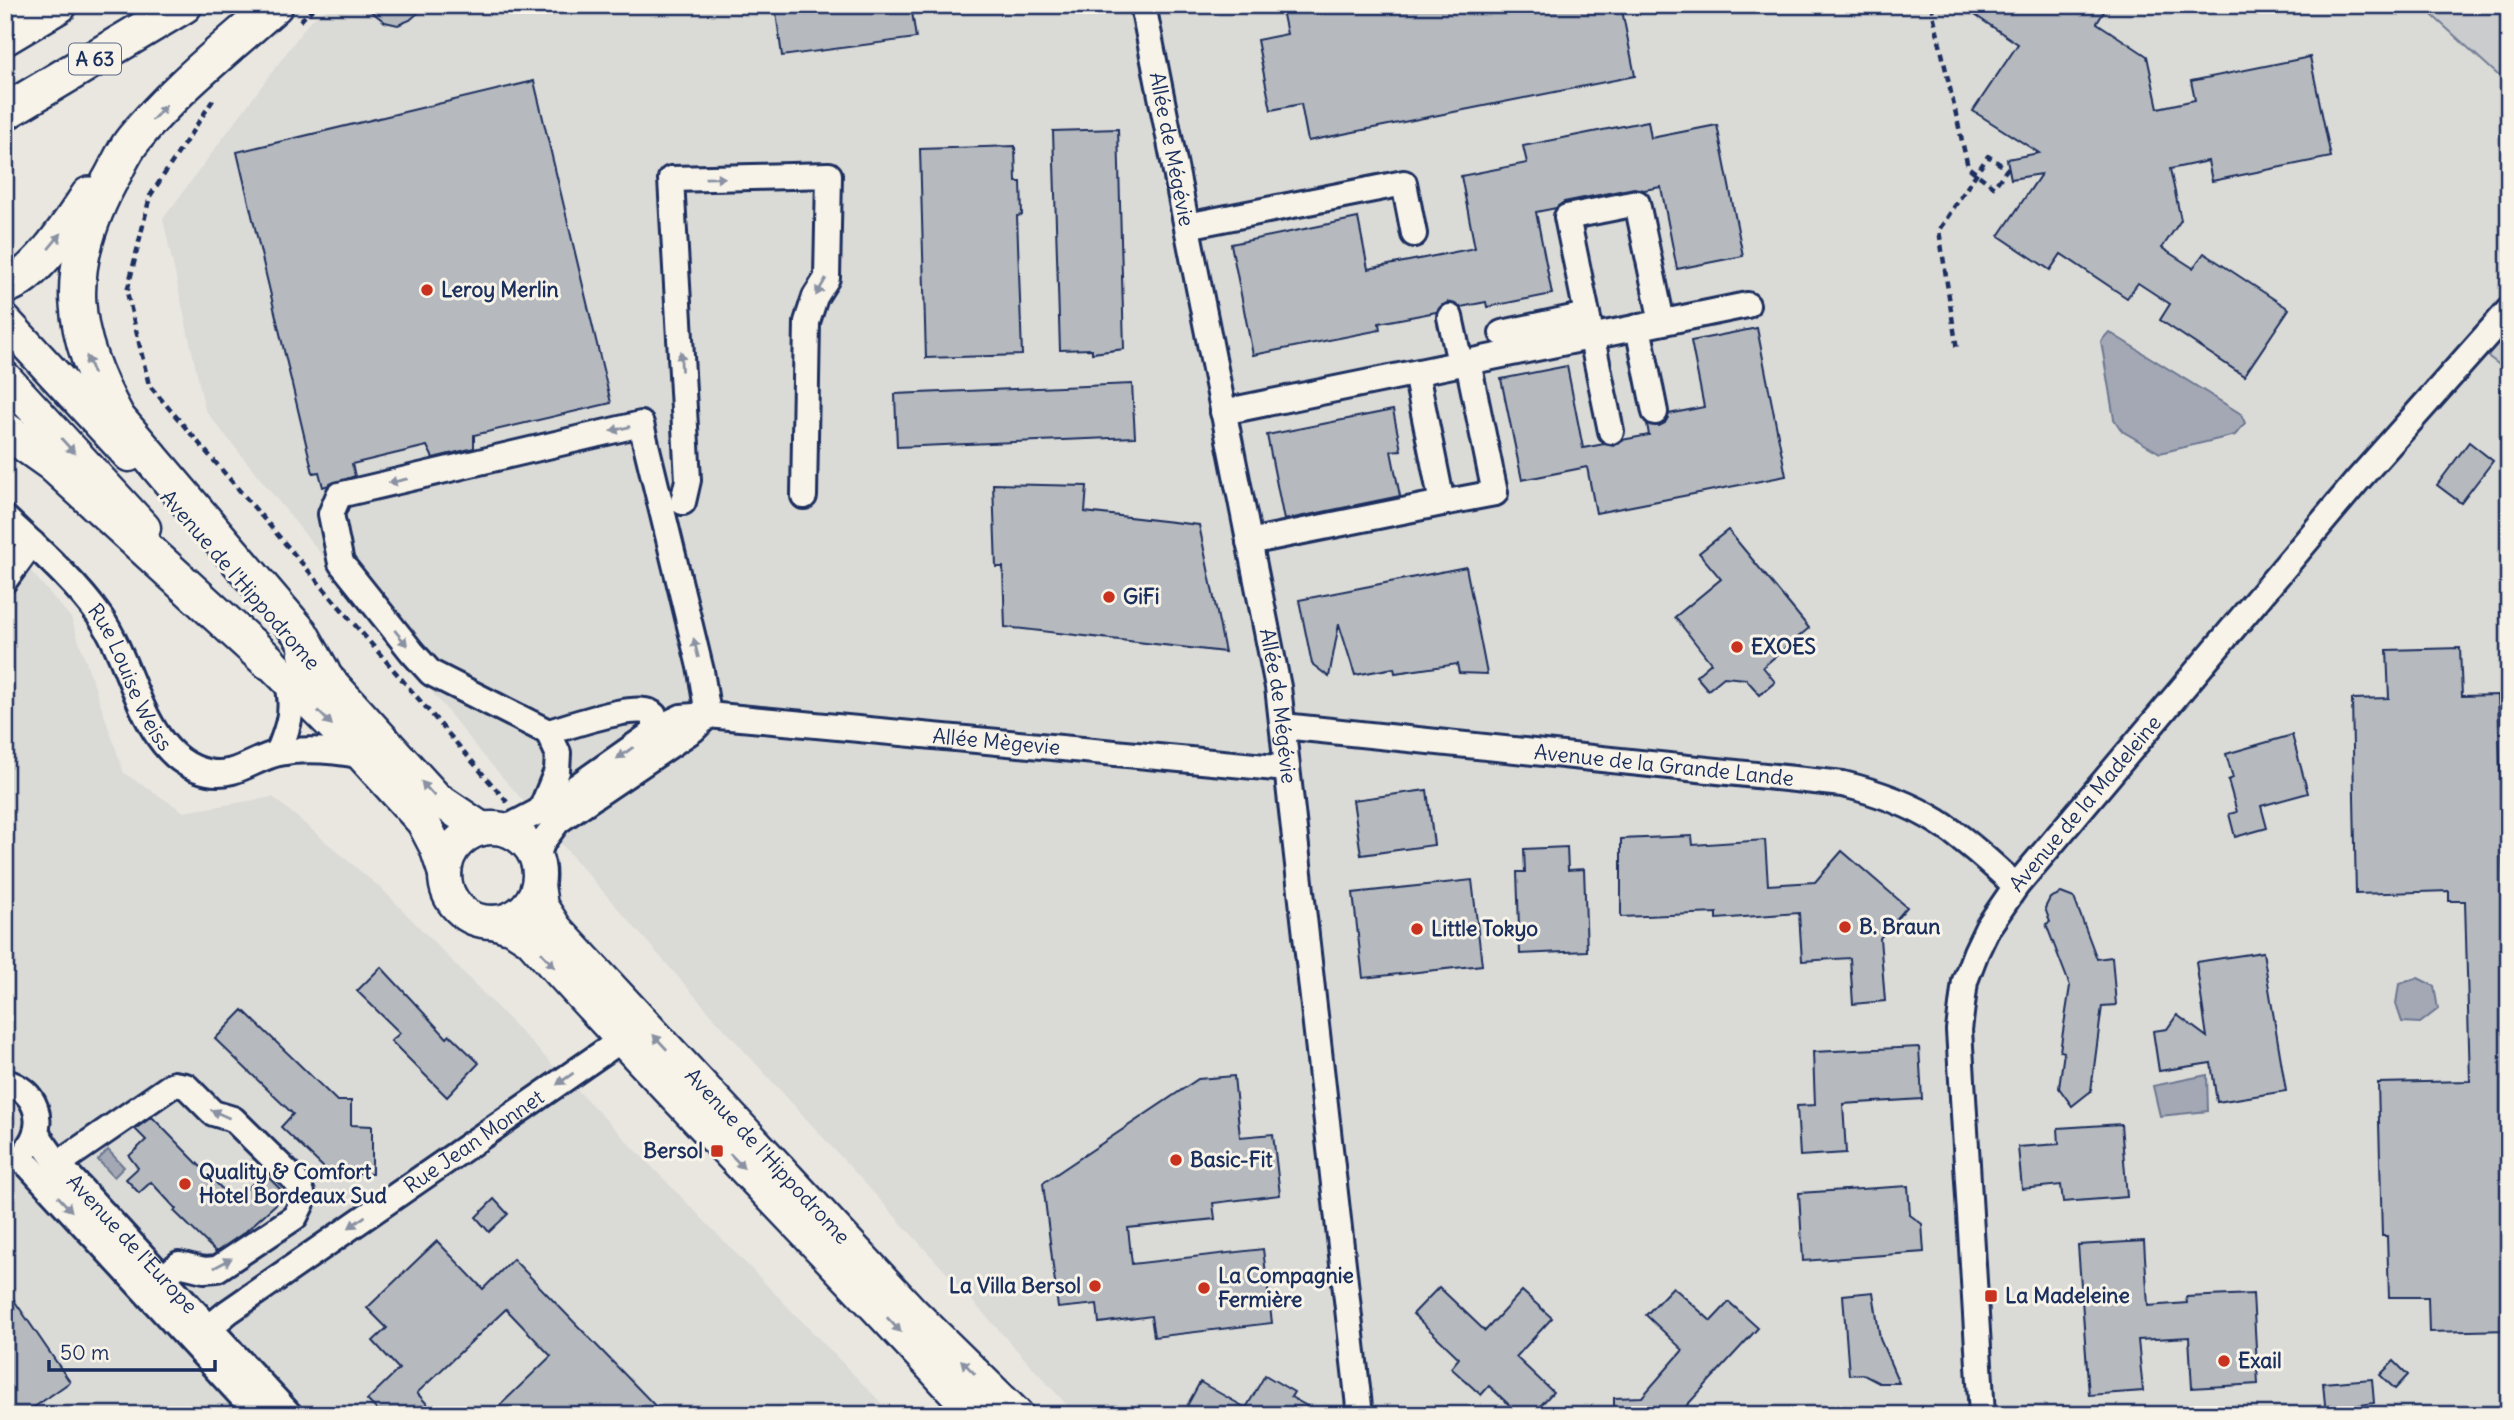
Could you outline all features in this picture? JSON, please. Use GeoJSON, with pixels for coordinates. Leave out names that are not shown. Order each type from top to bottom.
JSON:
{"type":"FeatureCollection","features":[{"type":"Feature","properties":{"kind":"highway"},"geometry":{"type":"LineString","coordinates":[[5,37],[59,5]]}},
{"type":"Feature","properties":{"kind":"highway","name":"A 63"},"geometry":{"type":"LineString","coordinates":[[5,112],[184,5]]}},
{"type":"Feature","properties":{"kind":"highway"},"geometry":{"type":"LineString","coordinates":[[5,286],[29,271],[70,224],[105,170],[183,88],[286,14]]}},
{"type":"Feature","properties":{"kind":"highway"},"geometry":{"type":"LineString","coordinates":[[131,142],[99,201],[77,275],[77,303],[84,348],[96,380],[117,418],[300,632],[321,672]]}},
{"type":"Feature","properties":{"kind":"highway"},"geometry":{"type":"LineString","coordinates":[[5,430],[53,464],[277,671]]}},
{"type":"Feature","properties":{"kind":"main road","name":"Avenue de l'Hippodrome"},"geometry":{"type":"LineString","coordinates":[[5,321],[436,798],[513,823]]}},
{"type":"Feature","properties":{"kind":"main road","name":"Avenue de l'Hippodrome"},"geometry":{"type":"LineString","coordinates":[[5,378],[277,671],[363,756],[430,832],[445,874]]}},
{"type":"Feature","properties":{"kind":"main road"},"geometry":{"type":"LineString","coordinates":[[513,823],[537,872],[522,911],[509,919],[493,922],[469,916],[459,908],[451,898],[445,874],[448,859],[456,845],[468,835],[513,823]]}},
{"type":"Feature","properties":{"kind":"main road","name":"Avenue de l'Hippodrome"},"geometry":{"type":"LineString","coordinates":[[537,872],[541,906],[565,939],[914,1313],[1017,1415]]}},
{"type":"Feature","properties":{"kind":"main road","name":"Avenue de l'Hippodrome"},"geometry":{"type":"LineString","coordinates":[[493,922],[513,928],[530,939],[621,1040],[894,1325],[976,1415]]}},
{"type":"Feature","properties":{"kind":"street","name":"Allée de Mégévie"},"geometry":{"type":"LineString","coordinates":[[1143,5],[1283,726],[1360,1415]]}},
{"type":"Feature","properties":{"kind":"street"},"geometry":{"type":"LineString","coordinates":[[683,502],[688,480],[671,178],[829,175],[827,278],[815,297],[807,322],[804,496]]}},
{"type":"Feature","properties":{"kind":"street"},"geometry":{"type":"LineString","coordinates":[[1187,226],[1404,183],[1414,234]]}},
{"type":"Feature","properties":{"kind":"street"},"geometry":{"type":"LineString","coordinates":[[1611,431],[1567,217],[1637,203],[1662,322]]}},
{"type":"Feature","properties":{"kind":"street"},"geometry":{"type":"LineString","coordinates":[[1502,333],[1589,326],[1638,327],[1747,305]]}},
{"type":"Feature","properties":{"kind":"street","name":"Avenue de la Madeleine"},"geometry":{"type":"LineString","coordinates":[[1982,1415],[1959,1030],[1965,981],[1976,952],[1988,927],[2016,886],[2357,481],[2509,310]]}},
{"type":"Feature","properties":{"kind":"street"},"geometry":{"type":"LineString","coordinates":[[1249,542],[1495,493],[1464,363],[1450,317]]}},
{"type":"Feature","properties":{"kind":"street"},"geometry":{"type":"LineString","coordinates":[[1223,412],[1464,363],[1589,326]]}},
{"type":"Feature","properties":{"kind":"street"},"geometry":{"type":"LineString","coordinates":[[1638,327],[1655,412]]}},
{"type":"Feature","properties":{"kind":"street"},"geometry":{"type":"LineString","coordinates":[[1416,373],[1442,503]]}},
{"type":"Feature","properties":{"kind":"street"},"geometry":{"type":"LineString","coordinates":[[513,823],[557,771],[558,753],[548,732],[431,673],[341,564],[331,514],[339,495],[641,424],[701,671],[708,715],[694,729],[558,821],[542,841],[537,872]]}},
{"type":"Feature","properties":{"kind":"street","name":"Rue Louise Weiss"},"geometry":{"type":"LineString","coordinates":[[5,518],[32,543],[103,620],[123,657],[158,736],[177,761],[213,773],[236,771],[278,753],[339,751],[363,756]]}},
{"type":"Feature","properties":{"kind":"street"},"geometry":{"type":"LineString","coordinates":[[5,580],[32,543]]}},
{"type":"Feature","properties":{"kind":"street"},"geometry":{"type":"LineString","coordinates":[[277,671],[292,700],[291,720],[278,753]]}},
{"type":"Feature","properties":{"kind":"street"},"geometry":{"type":"LineString","coordinates":[[548,732],[646,709],[654,715],[654,733]]}},
{"type":"Feature","properties":{"kind":"street","name":"Allée Mègevie"},"geometry":{"type":"LineString","coordinates":[[513,823],[681,717],[708,715],[1287,769]]}},
{"type":"Feature","properties":{"kind":"street","name":"Avenue de la Grande Lande"},"geometry":{"type":"LineString","coordinates":[[1283,726],[1843,784],[1907,803],[1932,817],[1961,836],[2016,886]]}},
{"type":"Feature","properties":{"kind":"street","name":"Rue Jean Monnet"},"geometry":{"type":"LineString","coordinates":[[200,1335],[621,1040]]}},
{"type":"Feature","properties":{"kind":"street"},"geometry":{"type":"LineString","coordinates":[[5,1082],[24,1090],[37,1110],[36,1133],[32,1143],[11,1158]]}},
{"type":"Feature","properties":{"kind":"street"},"geometry":{"type":"LineString","coordinates":[[58,1164],[174,1084],[181,1084],[213,1113],[233,1119],[295,1180],[302,1193],[303,1203],[295,1217],[217,1269],[204,1270],[179,1264],[163,1278]]}},
{"type":"Feature","properties":{"kind":"street","name":"Avenue de l'Europe"},"geometry":{"type":"LineString","coordinates":[[36,1133],[58,1164],[163,1278],[200,1335],[259,1415]]}},
{"type":"Feature","properties":{"kind":"street","name":"Avenue de l'Europe"},"geometry":{"type":"LineString","coordinates":[[11,1158],[29,1166],[200,1335],[290,1415]]}},
{"type":"Feature","properties":{"kind":"path"},"geometry":{"type":"LineString","coordinates":[[286,14],[317,5]]}},
{"type":"Feature","properties":{"kind":"path"},"geometry":{"type":"LineString","coordinates":[[1931,5],[1968,167],[1975,174],[1994,187],[2007,169],[1988,156],[1975,174],[1938,230],[1957,350]]}},
{"type":"Feature","properties":{"kind":"path"},"geometry":{"type":"LineString","coordinates":[[215,97],[150,196],[127,292],[149,385],[495,792],[513,823]]}},
{"type":"Feature","properties":{"kind":"shaded area"},"geometry":{"type":"Polygon","coordinates":[[[334,5],[2421,5],[2509,85],[2509,310],[2477,348],[2509,372],[2509,1415],[1076,1415],[709,1012],[483,755],[205,410],[163,219],[310,21],[334,5]]]}},
{"type":"Feature","properties":{"kind":"shaded area"},"geometry":{"type":"Polygon","coordinates":[[[2421,5],[2509,5],[2509,85],[2421,5]]]}},
{"type":"Feature","properties":{"kind":"shaded area"},"geometry":{"type":"Polygon","coordinates":[[[2509,310],[2509,372],[2477,348],[2509,310]]]}},
{"type":"Feature","properties":{"kind":"shaded area"},"geometry":{"type":"Polygon","coordinates":[[[2109,332],[2241,414],[2245,423],[2235,435],[2160,453],[2122,431],[2114,419],[2101,341],[2109,332]]]}},
{"type":"Feature","properties":{"kind":"shaded area"},"geometry":{"type":"Polygon","coordinates":[[[5,541],[71,618],[124,773],[184,812],[273,797],[385,892],[893,1415],[5,1415],[5,541]]]}},
{"type":"Feature","properties":{"kind":"shaded area"},"geometry":{"type":"Polygon","coordinates":[[[2418,978],[2434,986],[2438,1009],[2420,1023],[2402,1022],[2396,1004],[2399,984],[2418,978]]]}},
{"type":"Feature","properties":{"kind":"shaded area"},"geometry":{"type":"Polygon","coordinates":[[[2207,1075],[2208,1111],[2160,1116],[2153,1086],[2207,1075]]]}},
{"type":"Feature","properties":{"kind":"shaded area"},"geometry":{"type":"Polygon","coordinates":[[[108,1150],[124,1167],[114,1177],[98,1160],[108,1150]]]}},
{"type":"Feature","properties":{"kind":"building"},"geometry":{"type":"Polygon","coordinates":[[[363,5],[427,5],[410,20],[398,25],[385,22],[363,5]]]}},
{"type":"Feature","properties":{"kind":"building"},"geometry":{"type":"Polygon","coordinates":[[[775,5],[911,5],[916,38],[782,56],[775,5]]]}},
{"type":"Feature","properties":{"kind":"building"},"geometry":{"type":"Polygon","coordinates":[[[1281,5],[1621,5],[1635,76],[1308,141],[1301,104],[1271,110],[1257,40],[1287,34],[1281,5]]]}},
{"type":"Feature","properties":{"kind":"building"},"geometry":{"type":"Polygon","coordinates":[[[1960,5],[2108,5],[2097,23],[2147,56],[2158,108],[2195,100],[2191,81],[2310,57],[2331,157],[2212,181],[2208,161],[2170,169],[2181,220],[2162,248],[2193,268],[2204,253],[2289,309],[2244,376],[2160,320],[2170,304],[2138,283],[2127,298],[2061,254],[2050,270],[1999,236],[2041,174],[2011,179],[2007,159],[2039,153],[1973,111],[2018,44],[1960,5]]]}},
{"type":"Feature","properties":{"kind":"building","name":"Leroy Merlin"},"geometry":{"type":"Polygon","coordinates":[[[534,81],[611,403],[474,435],[474,448],[433,458],[427,446],[352,464],[355,476],[323,487],[319,472],[313,473],[237,152],[534,81]]]}},
{"type":"Feature","properties":{"kind":"building"},"geometry":{"type":"Polygon","coordinates":[[[1648,121],[1651,138],[1717,125],[1743,256],[1677,269],[1661,187],[1644,190],[1634,188],[1564,202],[1556,208],[1536,212],[1552,294],[1487,307],[1486,302],[1461,307],[1448,302],[1436,312],[1379,323],[1380,330],[1253,355],[1231,244],[1358,218],[1368,269],[1475,248],[1461,176],[1527,163],[1523,146],[1648,121]]]}},
{"type":"Feature","properties":{"kind":"building"},"geometry":{"type":"Polygon","coordinates":[[[1118,129],[1124,349],[1092,353],[1092,349],[1060,350],[1053,131],[1118,129]]]}},
{"type":"Feature","properties":{"kind":"building"},"geometry":{"type":"Polygon","coordinates":[[[1015,146],[1016,182],[1021,182],[1022,215],[1017,216],[1022,355],[926,358],[920,149],[1015,146]]]}},
{"type":"Feature","properties":{"kind":"building"},"geometry":{"type":"Polygon","coordinates":[[[1757,328],[1786,476],[1596,513],[1587,467],[1522,480],[1501,379],[1567,366],[1583,448],[1604,444],[1613,446],[1622,440],[1649,435],[1647,424],[1659,426],[1665,423],[1669,414],[1704,407],[1691,341],[1757,328]]]}},
{"type":"Feature","properties":{"kind":"building"},"geometry":{"type":"Polygon","coordinates":[[[1132,384],[1135,437],[897,447],[895,394],[1132,384]]]}},
{"type":"Feature","properties":{"kind":"building"},"geometry":{"type":"Polygon","coordinates":[[[1393,410],[1401,450],[1391,451],[1400,496],[1284,520],[1267,435],[1393,410]]]}},
{"type":"Feature","properties":{"kind":"building"},"geometry":{"type":"Polygon","coordinates":[[[2469,442],[2493,461],[2461,503],[2437,485],[2469,442]]]}},
{"type":"Feature","properties":{"kind":"building","name":"GiFi"},"geometry":{"type":"Polygon","coordinates":[[[993,484],[1087,486],[1085,512],[1199,525],[1225,652],[1005,627],[1003,567],[996,567],[993,484]]]}},
{"type":"Feature","properties":{"kind":"building"},"geometry":{"type":"Polygon","coordinates":[[[1728,530],[1809,628],[1763,667],[1775,682],[1760,695],[1746,679],[1724,677],[1708,690],[1696,676],[1711,663],[1675,617],[1721,579],[1699,553],[1728,530]]]}},
{"type":"Feature","properties":{"kind":"building"},"geometry":{"type":"Polygon","coordinates":[[[1466,567],[1487,674],[1459,673],[1457,664],[1395,673],[1394,668],[1355,675],[1339,624],[1329,677],[1312,664],[1299,600],[1466,567]]]}},
{"type":"Feature","properties":{"kind":"building"},"geometry":{"type":"Polygon","coordinates":[[[2460,648],[2462,696],[2498,695],[2509,1088],[2509,1330],[2429,1332],[2428,1297],[2389,1297],[2387,1236],[2382,1236],[2378,1083],[2470,1081],[2465,901],[2449,901],[2449,891],[2356,894],[2352,699],[2389,698],[2387,650],[2460,648]]]}},
{"type":"Feature","properties":{"kind":"building"},"geometry":{"type":"Polygon","coordinates":[[[2292,735],[2308,793],[2261,806],[2267,828],[2235,837],[2229,814],[2237,812],[2228,780],[2233,778],[2226,754],[2292,735]]]}},
{"type":"Feature","properties":{"kind":"building"},"geometry":{"type":"Polygon","coordinates":[[[1427,790],[1434,845],[1361,855],[1353,800],[1427,790]]]}},
{"type":"Feature","properties":{"kind":"building"},"geometry":{"type":"Polygon","coordinates":[[[1692,836],[1693,845],[1765,840],[1768,885],[1815,882],[1842,851],[1907,907],[1880,938],[1885,1001],[1853,1004],[1850,958],[1802,961],[1799,913],[1717,919],[1717,913],[1621,917],[1621,839],[1692,836]]]}},
{"type":"Feature","properties":{"kind":"building"},"geometry":{"type":"Polygon","coordinates":[[[1567,847],[1568,870],[1584,869],[1587,951],[1520,954],[1517,872],[1525,872],[1524,849],[1567,847]]]}},
{"type":"Feature","properties":{"kind":"building","name":"Little Tokyo"},"geometry":{"type":"Polygon","coordinates":[[[1472,880],[1482,965],[1363,978],[1353,893],[1472,880]]]}},
{"type":"Feature","properties":{"kind":"building"},"geometry":{"type":"Polygon","coordinates":[[[2061,893],[2074,898],[2097,959],[2112,957],[2116,1005],[2102,1006],[2091,1091],[2072,1106],[2059,1088],[2064,1052],[2060,1051],[2070,986],[2046,924],[2050,922],[2045,908],[2050,898],[2061,893]]]}},
{"type":"Feature","properties":{"kind":"building"},"geometry":{"type":"Polygon","coordinates":[[[2263,952],[2286,1091],[2217,1102],[2211,1063],[2159,1071],[2153,1031],[2167,1029],[2177,1015],[2207,1037],[2196,962],[2263,952]]]}},
{"type":"Feature","properties":{"kind":"building"},"geometry":{"type":"Polygon","coordinates":[[[381,967],[447,1038],[450,1035],[479,1063],[447,1097],[391,1041],[400,1033],[357,991],[381,967]]]}},
{"type":"Feature","properties":{"kind":"building"},"geometry":{"type":"Polygon","coordinates":[[[243,1010],[337,1101],[351,1101],[351,1125],[372,1126],[372,1174],[324,1174],[324,1168],[281,1127],[293,1114],[215,1039],[243,1010]]]}},
{"type":"Feature","properties":{"kind":"building"},"geometry":{"type":"Polygon","coordinates":[[[1919,1047],[1922,1099],[1843,1104],[1846,1153],[1800,1156],[1797,1106],[1815,1105],[1813,1052],[1919,1047]]]}},
{"type":"Feature","properties":{"kind":"building"},"geometry":{"type":"Polygon","coordinates":[[[1234,1076],[1240,1137],[1273,1134],[1280,1195],[1213,1203],[1215,1219],[1128,1228],[1132,1264],[1263,1249],[1272,1323],[1154,1337],[1151,1316],[1099,1323],[1097,1304],[1058,1308],[1043,1183],[1198,1079],[1234,1076]]]}},
{"type":"Feature","properties":{"kind":"building","name":"Quality & Comfort Hotel Bordeaux Sud"},"geometry":{"type":"Polygon","coordinates":[[[152,1117],[234,1201],[264,1173],[286,1195],[245,1232],[216,1252],[174,1211],[176,1209],[151,1182],[139,1193],[126,1179],[138,1168],[129,1156],[146,1140],[135,1129],[152,1117]]]}},
{"type":"Feature","properties":{"kind":"building"},"geometry":{"type":"Polygon","coordinates":[[[2121,1124],[2127,1197],[2063,1202],[2061,1185],[2022,1189],[2018,1147],[2059,1144],[2058,1128],[2121,1124]]]}},
{"type":"Feature","properties":{"kind":"building"},"geometry":{"type":"Polygon","coordinates":[[[1908,1186],[1910,1215],[1922,1224],[1924,1252],[1803,1261],[1799,1193],[1908,1186]]]}},
{"type":"Feature","properties":{"kind":"building"},"geometry":{"type":"Polygon","coordinates":[[[494,1199],[508,1214],[489,1232],[476,1217],[494,1199]]]}},
{"type":"Feature","properties":{"kind":"building"},"geometry":{"type":"Polygon","coordinates":[[[437,1241],[483,1289],[513,1259],[664,1415],[490,1415],[551,1356],[506,1309],[417,1393],[437,1415],[382,1415],[367,1400],[399,1369],[373,1341],[387,1328],[367,1308],[437,1241]]]}},
{"type":"Feature","properties":{"kind":"building"},"geometry":{"type":"Polygon","coordinates":[[[2144,1241],[2148,1306],[2187,1303],[2186,1297],[2253,1294],[2258,1384],[2192,1388],[2189,1337],[2138,1340],[2143,1391],[2089,1395],[2078,1245],[2144,1241]]]}},
{"type":"Feature","properties":{"kind":"building"},"geometry":{"type":"Polygon","coordinates":[[[5,1287],[70,1382],[23,1415],[5,1415],[5,1287]]]}},
{"type":"Feature","properties":{"kind":"building"},"geometry":{"type":"Polygon","coordinates":[[[1439,1287],[1485,1331],[1522,1291],[1552,1318],[1516,1357],[1553,1392],[1532,1415],[1520,1415],[1489,1386],[1481,1395],[1451,1368],[1459,1358],[1413,1314],[1439,1287]]]}},
{"type":"Feature","properties":{"kind":"building"},"geometry":{"type":"Polygon","coordinates":[[[1673,1287],[1711,1321],[1729,1302],[1758,1328],[1678,1415],[1614,1415],[1614,1398],[1642,1397],[1683,1350],[1646,1315],[1673,1287]]]}},
{"type":"Feature","properties":{"kind":"building"},"geometry":{"type":"Polygon","coordinates":[[[1873,1292],[1880,1339],[1899,1383],[1879,1383],[1862,1374],[1849,1375],[1843,1295],[1873,1292]]]}},
{"type":"Feature","properties":{"kind":"building"},"geometry":{"type":"Polygon","coordinates":[[[2394,1361],[2408,1375],[2395,1389],[2380,1375],[2394,1361]]]}},
{"type":"Feature","properties":{"kind":"building"},"geometry":{"type":"Polygon","coordinates":[[[1265,1375],[1294,1392],[1291,1397],[1323,1415],[1182,1415],[1200,1382],[1246,1408],[1265,1375]]]}},
{"type":"Feature","properties":{"kind":"building"},"geometry":{"type":"Polygon","coordinates":[[[2372,1379],[2374,1403],[2360,1405],[2361,1415],[2326,1415],[2323,1383],[2372,1379]]]}},
{"type":"Feature","properties":{"kind":"place","name":"Leroy Merlin"},"geometry":{"type":"Point","coordinates":[427,290]}},
{"type":"Feature","properties":{"kind":"place","name":"GiFi"},"geometry":{"type":"Point","coordinates":[1109,597]}},
{"type":"Feature","properties":{"kind":"place","name":"EXOES"},"geometry":{"type":"Point","coordinates":[1737,647]}},
{"type":"Feature","properties":{"kind":"place","name":"B. Braun"},"geometry":{"type":"Point","coordinates":[1845,927]}},
{"type":"Feature","properties":{"kind":"place","name":"Little Tokyo"},"geometry":{"type":"Point","coordinates":[1417,929]}},
{"type":"Feature","properties":{"kind":"place","name":"Bersol"},"geometry":{"type":"Point","coordinates":[717,1151]}},
{"type":"Feature","properties":{"kind":"place","name":"Basic-Fit"},"geometry":{"type":"Point","coordinates":[1176,1160]}},
{"type":"Feature","properties":{"kind":"place","name":"Quality & Comfort Hotel Bordeaux Sud"},"geometry":{"type":"Point","coordinates":[185,1184]}},
{"type":"Feature","properties":{"kind":"place","name":"La Villa Bersol"},"geometry":{"type":"Point","coordinates":[1095,1286]}},
{"type":"Feature","properties":{"kind":"place","name":"La Compagnie Fermière"},"geometry":{"type":"Point","coordinates":[1204,1288]}},
{"type":"Feature","properties":{"kind":"place","name":"La Madeleine"},"geometry":{"type":"Point","coordinates":[1991,1296]}},
{"type":"Feature","properties":{"kind":"place","name":"Exail"},"geometry":{"type":"Point","coordinates":[2224,1361]}}]}
